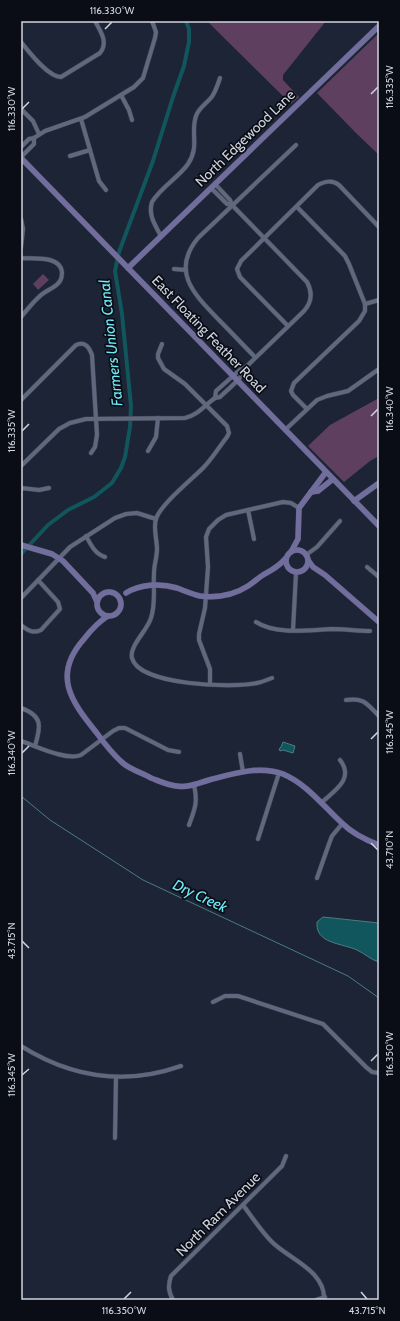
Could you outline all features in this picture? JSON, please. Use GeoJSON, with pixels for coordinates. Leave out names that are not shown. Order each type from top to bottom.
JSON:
{"type":"FeatureCollection","features":[{"type":"Feature","properties":{"kind":"street"},"geometry":{"type":"LineString","coordinates":[[21,42],[24,49],[50,74],[56,77],[65,75],[103,49],[103,38],[94,21]]}},
{"type":"Feature","properties":{"kind":"street"},"geometry":{"type":"LineString","coordinates":[[21,147],[29,139],[34,138],[49,129],[81,119],[134,87],[142,78],[155,38],[156,32],[152,21]]}},
{"type":"Feature","properties":{"kind":"street","name":"North Edgewood Lane"},"geometry":{"type":"LineString","coordinates":[[127,267],[379,26]]}},
{"type":"Feature","properties":{"kind":"street"},"geometry":{"type":"LineString","coordinates":[[161,236],[151,215],[152,202],[154,198],[185,168],[190,161],[195,144],[194,122],[196,114],[213,95],[220,78]]}},
{"type":"Feature","properties":{"kind":"street"},"geometry":{"type":"LineString","coordinates":[[121,95],[130,110],[132,120]]}},
{"type":"Feature","properties":{"kind":"street"},"geometry":{"type":"LineString","coordinates":[[21,109],[33,121],[40,134]]}},
{"type":"Feature","properties":{"kind":"street"},"geometry":{"type":"LineString","coordinates":[[81,119],[99,181],[106,190]]}},
{"type":"Feature","properties":{"kind":"street"},"geometry":{"type":"LineString","coordinates":[[21,157],[34,144],[34,138]]}},
{"type":"Feature","properties":{"kind":"street"},"geometry":{"type":"LineString","coordinates":[[255,357],[196,296],[189,284],[186,270],[189,253],[195,242],[296,145]]}},
{"type":"Feature","properties":{"kind":"street"},"geometry":{"type":"LineString","coordinates":[[70,156],[90,150]]}},
{"type":"Feature","properties":{"kind":"street","name":"East Floating Feather Road"},"geometry":{"type":"LineString","coordinates":[[21,157],[379,526]]}},
{"type":"Feature","properties":{"kind":"street"},"geometry":{"type":"LineString","coordinates":[[288,326],[240,277],[237,269],[241,261],[318,186],[326,182],[331,181],[339,185],[379,227]]}},
{"type":"Feature","properties":{"kind":"street"},"geometry":{"type":"LineString","coordinates":[[21,466],[54,433],[63,426],[78,420],[158,418],[191,416],[198,413],[215,398],[220,397],[242,368],[246,367],[307,308],[311,295],[307,282],[232,206],[227,204],[213,186]]}},
{"type":"Feature","properties":{"kind":"street"},"geometry":{"type":"LineString","coordinates":[[297,207],[345,256],[365,304],[365,311],[360,321],[292,387],[291,391],[293,395],[307,409]]}},
{"type":"Feature","properties":{"kind":"street"},"geometry":{"type":"LineString","coordinates":[[21,220],[23,229],[21,247]]}},
{"type":"Feature","properties":{"kind":"street"},"geometry":{"type":"LineString","coordinates":[[21,258],[55,261],[62,269],[62,274],[61,280],[57,285],[41,295],[21,317]]}},
{"type":"Feature","properties":{"kind":"street"},"geometry":{"type":"LineString","coordinates":[[174,269],[186,270]]}},
{"type":"Feature","properties":{"kind":"street"},"geometry":{"type":"LineString","coordinates":[[365,304],[379,300]]}},
{"type":"Feature","properties":{"kind":"street"},"geometry":{"type":"LineString","coordinates":[[21,400],[76,345],[85,344],[89,348],[92,355],[96,419],[95,447],[91,453]]}},
{"type":"Feature","properties":{"kind":"street"},"geometry":{"type":"LineString","coordinates":[[162,344],[158,351],[158,358],[164,369],[185,384],[227,426],[229,433],[204,467],[162,508],[156,519],[155,530],[157,552],[154,573],[154,604],[151,618],[146,630],[133,648],[132,658],[134,663],[140,669],[163,678],[188,683],[248,685],[272,678]]}},
{"type":"Feature","properties":{"kind":"street"},"geometry":{"type":"LineString","coordinates":[[285,430],[307,409],[322,398],[354,388],[379,370]]}},
{"type":"Feature","properties":{"kind":"street"},"geometry":{"type":"LineString","coordinates":[[215,398],[216,391],[235,378]]}},
{"type":"Feature","properties":{"kind":"street"},"geometry":{"type":"LineString","coordinates":[[148,451],[153,445],[156,437],[158,418]]}},
{"type":"Feature","properties":{"kind":"street"},"geometry":{"type":"LineString","coordinates":[[326,472],[299,508],[298,539],[313,568],[379,622]]}},
{"type":"Feature","properties":{"kind":"street"},"geometry":{"type":"LineString","coordinates":[[311,492],[318,491],[333,479]]}},
{"type":"Feature","properties":{"kind":"street"},"geometry":{"type":"LineString","coordinates":[[354,501],[379,483]]}},
{"type":"Feature","properties":{"kind":"street"},"geometry":{"type":"LineString","coordinates":[[21,488],[39,490],[48,488]]}},
{"type":"Feature","properties":{"kind":"street"},"geometry":{"type":"LineString","coordinates":[[210,684],[210,669],[199,634],[204,616],[206,596],[208,567],[206,542],[209,529],[222,517],[248,510],[283,502],[292,503],[299,508]]}},
{"type":"Feature","properties":{"kind":"street"},"geometry":{"type":"LineString","coordinates":[[248,510],[254,539]]}},
{"type":"Feature","properties":{"kind":"street"},"geometry":{"type":"LineString","coordinates":[[21,598],[70,547],[115,518],[126,514],[137,513],[156,519]]}},
{"type":"Feature","properties":{"kind":"street"},"geometry":{"type":"LineString","coordinates":[[306,556],[317,547],[340,521]]}},
{"type":"Feature","properties":{"kind":"street"},"geometry":{"type":"LineString","coordinates":[[86,536],[96,552],[100,556],[105,557]]}},
{"type":"Feature","properties":{"kind":"street"},"geometry":{"type":"LineString","coordinates":[[93,593],[126,593],[137,588],[155,585],[169,586],[193,594],[220,596],[248,586],[261,576],[276,568],[286,559],[298,539]]}},
{"type":"Feature","properties":{"kind":"street"},"geometry":{"type":"LineString","coordinates":[[26,547],[52,554],[70,567],[82,583],[93,593],[97,602],[99,621]]}},
{"type":"Feature","properties":{"kind":"street"},"geometry":{"type":"LineString","coordinates":[[290,552],[297,550],[306,556]]}},
{"type":"Feature","properties":{"kind":"street"},"geometry":{"type":"LineString","coordinates":[[303,570],[306,568],[306,556]]}},
{"type":"Feature","properties":{"kind":"street"},"geometry":{"type":"LineString","coordinates":[[286,559],[286,565],[290,570]]}},
{"type":"Feature","properties":{"kind":"street"},"geometry":{"type":"LineString","coordinates":[[276,568],[290,570],[296,573],[303,570],[319,572]]}},
{"type":"Feature","properties":{"kind":"street"},"geometry":{"type":"LineString","coordinates":[[366,568],[379,577]]}},
{"type":"Feature","properties":{"kind":"street"},"geometry":{"type":"LineString","coordinates":[[294,630],[296,573]]}},
{"type":"Feature","properties":{"kind":"street"},"geometry":{"type":"LineString","coordinates":[[21,625],[34,633],[38,632],[60,609],[58,602],[38,580]]}},
{"type":"Feature","properties":{"kind":"street"},"geometry":{"type":"LineString","coordinates":[[120,603],[126,596],[126,593]]}},
{"type":"Feature","properties":{"kind":"street"},"geometry":{"type":"LineString","coordinates":[[97,602],[104,594]]}},
{"type":"Feature","properties":{"kind":"street"},"geometry":{"type":"LineString","coordinates":[[115,594],[119,599],[120,610],[115,615],[108,616],[99,621],[79,644],[68,666],[68,680],[69,691],[73,702],[118,759],[133,769],[167,784],[176,786],[194,785],[258,769],[278,773],[299,783],[342,824],[360,837],[379,845]]}},
{"type":"Feature","properties":{"kind":"street"},"geometry":{"type":"LineString","coordinates":[[98,609],[104,615],[108,616]]}},
{"type":"Feature","properties":{"kind":"street"},"geometry":{"type":"LineString","coordinates":[[256,622],[268,628],[310,631],[336,629],[370,631]]}},
{"type":"Feature","properties":{"kind":"street"},"geometry":{"type":"LineString","coordinates":[[346,700],[362,700],[379,716]]}},
{"type":"Feature","properties":{"kind":"street"},"geometry":{"type":"LineString","coordinates":[[21,708],[35,715],[39,721],[39,733],[35,746]]}},
{"type":"Feature","properties":{"kind":"street"},"geometry":{"type":"LineString","coordinates":[[21,741],[62,755],[75,757],[81,755],[113,731],[119,728],[125,728],[168,750],[179,752]]}},
{"type":"Feature","properties":{"kind":"street"},"geometry":{"type":"LineString","coordinates":[[240,754],[243,772]]}},
{"type":"Feature","properties":{"kind":"street"},"geometry":{"type":"LineString","coordinates":[[321,803],[341,785],[344,780],[345,769],[340,760]]}},
{"type":"Feature","properties":{"kind":"street"},"geometry":{"type":"LineString","coordinates":[[258,839],[278,773]]}},
{"type":"Feature","properties":{"kind":"street"},"geometry":{"type":"LineString","coordinates":[[188,825],[196,805],[194,785]]}},
{"type":"Feature","properties":{"kind":"street"},"geometry":{"type":"LineString","coordinates":[[317,878],[332,836],[342,824]]}},
{"type":"Feature","properties":{"kind":"street"},"geometry":{"type":"LineString","coordinates":[[213,1002],[224,996],[238,996],[319,1022],[336,1036],[366,1067],[372,1072],[379,1073]]}},
{"type":"Feature","properties":{"kind":"street"},"geometry":{"type":"LineString","coordinates":[[21,1046],[57,1066],[98,1076],[130,1077],[150,1075],[181,1066]]}},
{"type":"Feature","properties":{"kind":"street"},"geometry":{"type":"LineString","coordinates":[[115,1138],[116,1077]]}},
{"type":"Feature","properties":{"kind":"street","name":"North Ram Avenue"},"geometry":{"type":"LineString","coordinates":[[173,1300],[168,1288],[171,1276],[282,1166],[286,1156]]}},
{"type":"Feature","properties":{"kind":"street"},"geometry":{"type":"LineString","coordinates":[[243,1205],[271,1241],[316,1275],[323,1289],[324,1298],[316,1300]]}},
{"type":"Feature","properties":{"kind":"shaded area"},"geometry":{"type":"Polygon","coordinates":[[[207,21],[326,21],[283,75],[283,80],[299,97],[291,104],[207,21]]]}},
{"type":"Feature","properties":{"kind":"shaded area"},"geometry":{"type":"Polygon","coordinates":[[[379,33],[379,155],[317,93],[379,33]]]}},
{"type":"Feature","properties":{"kind":"shaded area"},"geometry":{"type":"Polygon","coordinates":[[[43,274],[49,280],[38,290],[33,284],[43,274]]]}},
{"type":"Feature","properties":{"kind":"shaded area"},"geometry":{"type":"Polygon","coordinates":[[[379,398],[379,456],[370,461],[344,482],[308,446],[330,425],[379,398]]]}},
{"type":"Feature","properties":{"kind":"shaded area"},"geometry":{"type":"Polygon","coordinates":[[[283,742],[295,746],[293,753],[283,750],[280,751],[279,749],[283,742]]]}},
{"type":"Feature","properties":{"kind":"shaded area"},"geometry":{"type":"Polygon","coordinates":[[[323,917],[379,923],[379,962],[357,950],[331,942],[320,935],[317,922],[323,917]]]}},
{"type":"Feature","properties":{"kind":"waterway","name":"Farmers Union Canal"},"geometry":{"type":"LineString","coordinates":[[21,554],[48,525],[68,510],[94,497],[112,483],[121,468],[125,457],[130,427],[131,406],[122,314],[115,271],[119,252],[153,161],[184,66],[189,42],[189,29],[186,21]]}},
{"type":"Feature","properties":{"kind":"waterway","name":"Dry Creek"},"geometry":{"type":"LineString","coordinates":[[21,796],[50,820],[143,880],[348,976],[379,998]]}}]}
